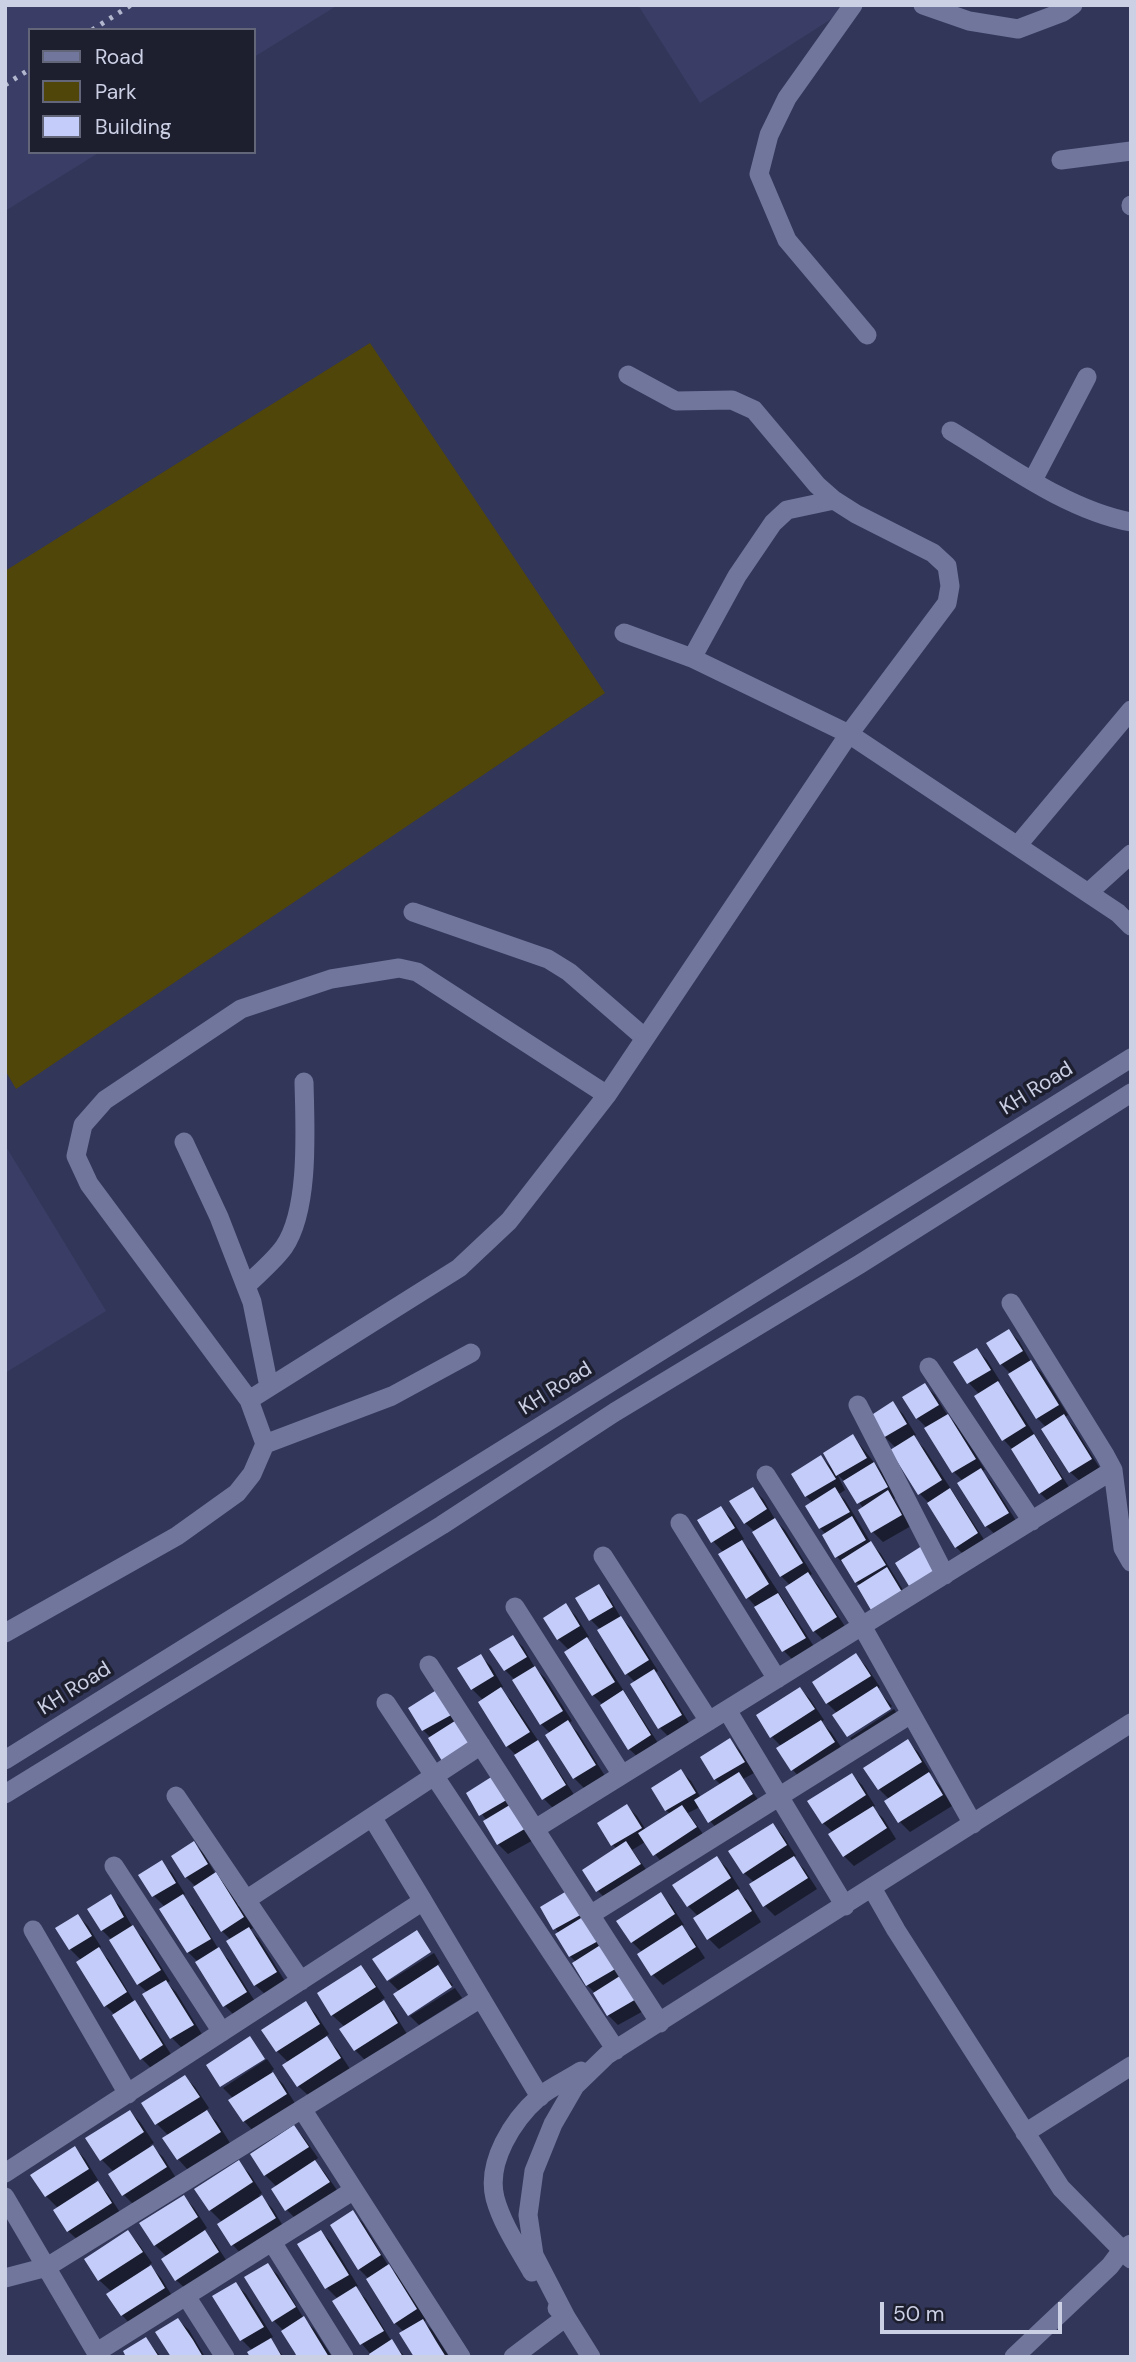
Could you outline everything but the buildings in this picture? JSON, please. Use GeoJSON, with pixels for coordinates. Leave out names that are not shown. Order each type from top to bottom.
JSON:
{"type":"FeatureCollection","features":[{"type":"Feature","properties":{"kind":"street"},"geometry":{"type":"LineString","coordinates":[[853,5],[787,98],[769,135],[759,174],[787,240],[867,335]]}},
{"type":"Feature","properties":{"kind":"street"},"geometry":{"type":"LineString","coordinates":[[923,5],[969,22],[1018,29],[1063,12],[1073,5]]}},
{"type":"Feature","properties":{"kind":"street"},"geometry":{"type":"LineString","coordinates":[[1061,160],[1131,151]]}},
{"type":"Feature","properties":{"kind":"street"},"geometry":{"type":"LineString","coordinates":[[249,1400],[459,1268],[509,1221],[607,1096],[849,734],[947,603],[950,586],[947,566],[933,553],[834,500],[817,485],[754,410],[732,400],[676,401],[628,374]]}},
{"type":"Feature","properties":{"kind":"street"},"geometry":{"type":"LineString","coordinates":[[1033,480],[1087,377]]}},
{"type":"Feature","properties":{"kind":"street"},"geometry":{"type":"LineString","coordinates":[[951,431],[1085,508],[1112,519],[1131,522]]}},
{"type":"Feature","properties":{"kind":"street"},"geometry":{"type":"LineString","coordinates":[[692,659],[737,576],[773,523],[787,510],[834,500]]}},
{"type":"Feature","properties":{"kind":"street"},"geometry":{"type":"LineString","coordinates":[[624,633],[692,659],[849,734],[1118,913],[1131,926]]}},
{"type":"Feature","properties":{"kind":"street"},"geometry":{"type":"LineString","coordinates":[[1017,846],[1131,710]]}},
{"type":"Feature","properties":{"kind":"street"},"geometry":{"type":"LineString","coordinates":[[1088,893],[1131,854]]}},
{"type":"Feature","properties":{"kind":"street"},"geometry":{"type":"LineString","coordinates":[[413,912],[548,959],[569,972],[645,1038]]}},
{"type":"Feature","properties":{"kind":"street"},"geometry":{"type":"LineString","coordinates":[[5,1633],[177,1536],[237,1493],[253,1474],[265,1444],[249,1400],[89,1184],[76,1156],[83,1125],[105,1100],[241,1009],[331,979],[399,968],[417,972],[440,986],[607,1096]]}},
{"type":"Feature","properties":{"kind":"street","name":"KH Road"},"geometry":{"type":"LineString","coordinates":[[5,1760],[1131,1058]]}},
{"type":"Feature","properties":{"kind":"street"},"geometry":{"type":"LineString","coordinates":[[246,1286],[284,1247],[299,1210],[305,1141],[304,1082]]}},
{"type":"Feature","properties":{"kind":"street"},"geometry":{"type":"LineString","coordinates":[[5,1794],[442,1525],[615,1412],[872,1257],[1131,1093]]}},
{"type":"Feature","properties":{"kind":"street"},"geometry":{"type":"LineString","coordinates":[[184,1142],[219,1217],[252,1302],[269,1387]]}},
{"type":"Feature","properties":{"kind":"street"},"geometry":{"type":"LineString","coordinates":[[1011,1303],[1113,1470],[1123,1548],[1131,1562]]}},
{"type":"Feature","properties":{"kind":"street"},"geometry":{"type":"LineString","coordinates":[[265,1444],[392,1396],[471,1353]]}},
{"type":"Feature","properties":{"kind":"street"},"geometry":{"type":"LineString","coordinates":[[929,1367],[1032,1521]]}},
{"type":"Feature","properties":{"kind":"street"},"geometry":{"type":"LineString","coordinates":[[858,1405],[945,1575]]}},
{"type":"Feature","properties":{"kind":"street"},"geometry":{"type":"LineString","coordinates":[[535,1829],[1113,1470]]}},
{"type":"Feature","properties":{"kind":"street"},"geometry":{"type":"LineString","coordinates":[[766,1475],[862,1626],[973,1824]]}},
{"type":"Feature","properties":{"kind":"street"},"geometry":{"type":"LineString","coordinates":[[680,1524],[777,1679]]}},
{"type":"Feature","properties":{"kind":"street"},"geometry":{"type":"LineString","coordinates":[[603,1556],[709,1721]]}},
{"type":"Feature","properties":{"kind":"street"},"geometry":{"type":"LineString","coordinates":[[515,1607],[622,1776]]}},
{"type":"Feature","properties":{"kind":"street"},"geometry":{"type":"LineString","coordinates":[[429,1665],[660,2022]]}},
{"type":"Feature","properties":{"kind":"street"},"geometry":{"type":"LineString","coordinates":[[386,1703],[435,1775],[612,2053]]}},
{"type":"Feature","properties":{"kind":"street"},"geometry":{"type":"LineString","coordinates":[[727,1710],[845,1906]]}},
{"type":"Feature","properties":{"kind":"street"},"geometry":{"type":"LineString","coordinates":[[590,1915],[911,1714]]}},
{"type":"Feature","properties":{"kind":"street"},"geometry":{"type":"LineString","coordinates":[[566,2317],[553,2304],[534,2274],[508,2230],[495,2197],[495,2176],[500,2151],[517,2121],[540,2096],[845,1906],[1131,1723]]}},
{"type":"Feature","properties":{"kind":"street"},"geometry":{"type":"LineString","coordinates":[[246,1900],[481,1745]]}},
{"type":"Feature","properties":{"kind":"street"},"geometry":{"type":"LineString","coordinates":[[176,1796],[301,1981]]}},
{"type":"Feature","properties":{"kind":"street"},"geometry":{"type":"LineString","coordinates":[[372,1817],[540,2096]]}},
{"type":"Feature","properties":{"kind":"street"},"geometry":{"type":"LineString","coordinates":[[114,1866],[222,2032]]}},
{"type":"Feature","properties":{"kind":"street"},"geometry":{"type":"LineString","coordinates":[[872,1888],[1060,2188],[1128,2251],[1014,2357]]}},
{"type":"Feature","properties":{"kind":"street"},"geometry":{"type":"LineString","coordinates":[[5,2174],[423,1901]]}},
{"type":"Feature","properties":{"kind":"street"},"geometry":{"type":"LineString","coordinates":[[33,1930],[128,2094]]}},
{"type":"Feature","properties":{"kind":"street"},"geometry":{"type":"LineString","coordinates":[[5,2278],[47,2267],[481,1998]]}},
{"type":"Feature","properties":{"kind":"street"},"geometry":{"type":"LineString","coordinates":[[591,2357],[566,2317],[534,2255],[528,2215],[534,2171],[553,2124],[575,2086],[612,2053]]}},
{"type":"Feature","properties":{"kind":"street"},"geometry":{"type":"LineString","coordinates":[[1025,2133],[1131,2066]]}},
{"type":"Feature","properties":{"kind":"street"},"geometry":{"type":"LineString","coordinates":[[302,2109],[461,2357]]}},
{"type":"Feature","properties":{"kind":"street"},"geometry":{"type":"LineString","coordinates":[[5,2197],[98,2354],[354,2190]]}},
{"type":"Feature","properties":{"kind":"street"},"geometry":{"type":"LineString","coordinates":[[272,2242],[344,2357]]}},
{"type":"Feature","properties":{"kind":"street"},"geometry":{"type":"LineString","coordinates":[[186,2296],[225,2357]]}},
{"type":"Feature","properties":{"kind":"street"},"geometry":{"type":"LineString","coordinates":[[513,2357],[566,2317]]}},
{"type":"Feature","properties":{"kind":"shaded area"},"geometry":{"type":"Polygon","coordinates":[[[5,5],[338,5],[256,56],[256,28],[28,28],[28,154],[97,154],[5,211],[5,5]]]}},
{"type":"Feature","properties":{"kind":"shaded area"},"geometry":{"type":"Polygon","coordinates":[[[638,5],[853,5],[700,103],[638,5]]]}},
{"type":"Feature","properties":{"kind":"shaded area"},"geometry":{"type":"Polygon","coordinates":[[[5,1145],[106,1311],[5,1373],[5,1145]]]}},
{"type":"Feature","properties":{"kind":"green space"},"geometry":{"type":"Polygon","coordinates":[[[370,343],[605,693],[16,1089],[5,1070],[5,571],[370,343]]]}},
{"type":"Feature","properties":{"kind":"railway"},"geometry":{"type":"LineString","coordinates":[[95,28],[131,5]]}},
{"type":"Feature","properties":{"kind":"railway"},"geometry":{"type":"LineString","coordinates":[[5,85],[28,70]]}}]}
